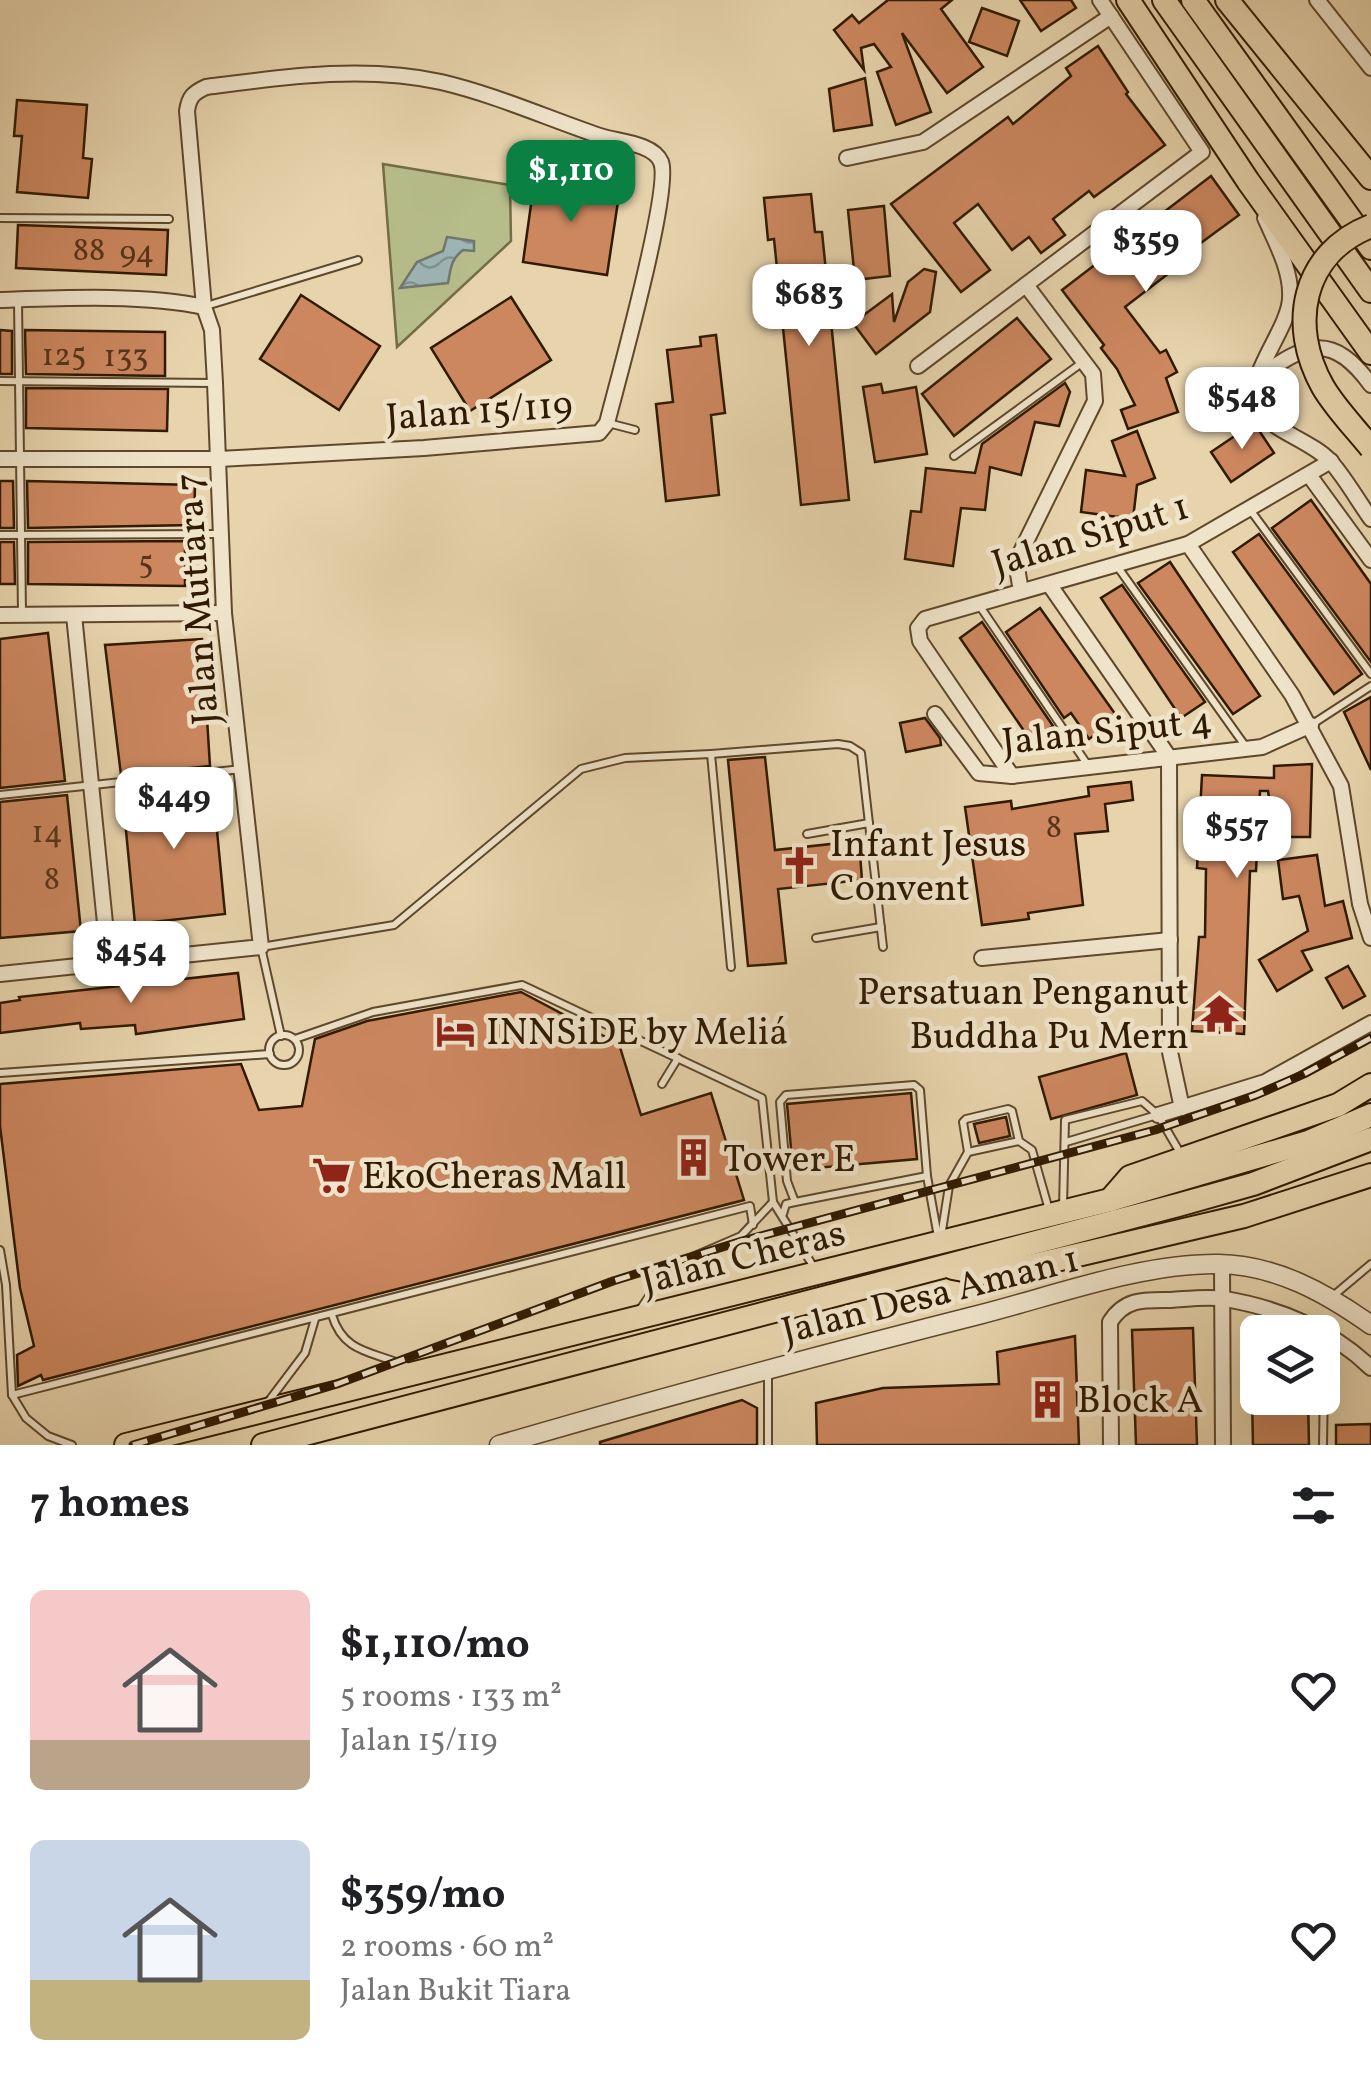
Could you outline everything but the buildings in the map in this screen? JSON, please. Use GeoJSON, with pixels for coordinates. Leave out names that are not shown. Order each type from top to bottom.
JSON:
{"type":"FeatureCollection","features":[{"type":"Feature","properties":{"kind":"highway"},"geometry":{"type":"LineString","coordinates":[[1164,0],[1371,290]]}},
{"type":"Feature","properties":{"kind":"highway"},"geometry":{"type":"LineString","coordinates":[[1193,0],[1363,226],[1371,248]]}},
{"type":"Feature","properties":{"kind":"highway"},"geometry":{"type":"LineString","coordinates":[[1226,0],[1371,178]]}},
{"type":"Feature","properties":{"kind":"highway"},"geometry":{"type":"LineString","coordinates":[[1119,8],[1371,354]]}},
{"type":"Feature","properties":{"kind":"highway"},"geometry":{"type":"LineString","coordinates":[[1363,226],[1341,241],[1319,266],[1310,286],[1304,319],[1309,356],[1324,388],[1371,448]]}},
{"type":"Feature","properties":{"kind":"highway"},"geometry":{"type":"LineString","coordinates":[[1110,1200],[1130,1177],[1304,1118],[1338,1105],[1371,1085]]}},
{"type":"Feature","properties":{"kind":"highway","name":"Jalan Cheras"},"geometry":{"type":"LineString","coordinates":[[263,1445],[304,1439],[942,1254],[1057,1214],[1308,1142],[1371,1115]]}},
{"type":"Feature","properties":{"kind":"highway","name":"Jalan Cheras"},"geometry":{"type":"LineString","coordinates":[[126,1445],[817,1274],[942,1254],[1178,1205],[1284,1174],[1371,1139]]}},
{"type":"Feature","properties":{"kind":"highway"},"geometry":{"type":"LineString","coordinates":[[942,1254],[979,1273],[1005,1272],[1244,1216],[1371,1176]]}},
{"type":"Feature","properties":{"kind":"street"},"geometry":{"type":"LineString","coordinates":[[918,366],[1202,152],[1119,8],[1100,0]]}},
{"type":"Feature","properties":{"kind":"street"},"geometry":{"type":"LineString","coordinates":[[1317,0],[1371,68]]}},
{"type":"Feature","properties":{"kind":"street"},"geometry":{"type":"LineString","coordinates":[[846,158],[923,142],[1119,8]]}},
{"type":"Feature","properties":{"kind":"street","name":"Jalan 15/119"},"geometry":{"type":"LineString","coordinates":[[0,459],[219,459],[600,433],[607,422],[653,237],[663,177],[661,162],[651,150],[483,94],[413,77],[354,73],[231,84],[195,92],[187,111],[204,307]]}},
{"type":"Feature","properties":{"kind":"street"},"geometry":{"type":"LineString","coordinates":[[1248,181],[1286,269],[1290,296],[1287,320],[1256,380],[1254,398],[1258,411],[1331,461],[1371,520]]}},
{"type":"Feature","properties":{"kind":"street"},"geometry":{"type":"LineString","coordinates":[[1021,591],[1016,562],[1095,401],[1093,374],[1026,285]]}},
{"type":"Feature","properties":{"kind":"street"},"geometry":{"type":"LineString","coordinates":[[0,300],[186,303],[204,307]]}},
{"type":"Feature","properties":{"kind":"street","name":"Jalan Mutiara 7"},"geometry":{"type":"LineString","coordinates":[[204,307],[212,330],[224,612],[261,947]]}},
{"type":"Feature","properties":{"kind":"street"},"geometry":{"type":"LineString","coordinates":[[1256,380],[1289,356],[1311,348],[1337,352],[1350,360],[1371,385]]}},
{"type":"Feature","properties":{"kind":"street","name":"Jalan Siput 1"},"geometry":{"type":"LineString","coordinates":[[1012,776],[920,641],[918,628],[925,619],[1188,544],[1331,461]]}},
{"type":"Feature","properties":{"kind":"street"},"geometry":{"type":"LineString","coordinates":[[1309,475],[1371,560]]}},
{"type":"Feature","properties":{"kind":"street"},"geometry":{"type":"LineString","coordinates":[[1188,544],[1310,726],[1342,786],[1371,938]]}},
{"type":"Feature","properties":{"kind":"street"},"geometry":{"type":"LineString","coordinates":[[1049,584],[1169,757],[1170,1052],[1182,1108]]}},
{"type":"Feature","properties":{"kind":"street"},"geometry":{"type":"LineString","coordinates":[[0,615],[224,612]]}},
{"type":"Feature","properties":{"kind":"street"},"geometry":{"type":"LineString","coordinates":[[74,615],[110,963]]}},
{"type":"Feature","properties":{"kind":"street","name":"Jalan Siput 4"},"geometry":{"type":"LineString","coordinates":[[935,714],[979,774],[1012,776],[1262,747],[1310,726]]}},
{"type":"Feature","properties":{"kind":"street"},"geometry":{"type":"LineString","coordinates":[[982,958],[1170,940]]}},
{"type":"Feature","properties":{"kind":"street"},"geometry":{"type":"LineString","coordinates":[[0,974],[261,947]]}},
{"type":"Feature","properties":{"kind":"street"},"geometry":{"type":"LineString","coordinates":[[1158,1115],[1265,1082],[1371,1023]]}},
{"type":"Feature","properties":{"kind":"street"},"geometry":{"type":"LineString","coordinates":[[1222,1264],[1224,1445]]}},
{"type":"Feature","properties":{"kind":"street","name":"Jalan Desa Aman 1"},"geometry":{"type":"LineString","coordinates":[[499,1445],[768,1368],[1148,1272],[1222,1264],[1286,1276],[1332,1297],[1371,1325]]}},
{"type":"Feature","properties":{"kind":"street"},"geometry":{"type":"LineString","coordinates":[[1111,1445],[1110,1322],[1118,1308],[1135,1300],[1223,1298],[1282,1314],[1324,1331],[1371,1368]]}},
{"type":"Feature","properties":{"kind":"lane"},"geometry":{"type":"LineString","coordinates":[[0,218],[169,220]]}},
{"type":"Feature","properties":{"kind":"lane"},"geometry":{"type":"LineString","coordinates":[[204,307],[358,260]]}},
{"type":"Feature","properties":{"kind":"lane"},"geometry":{"type":"LineString","coordinates":[[18,300],[22,614]]}},
{"type":"Feature","properties":{"kind":"lane"},"geometry":{"type":"LineString","coordinates":[[954,456],[1084,362]]}},
{"type":"Feature","properties":{"kind":"lane"},"geometry":{"type":"LineString","coordinates":[[0,381],[215,382]]}},
{"type":"Feature","properties":{"kind":"lane"},"geometry":{"type":"LineString","coordinates":[[607,422],[635,430]]}},
{"type":"Feature","properties":{"kind":"lane"},"geometry":{"type":"LineString","coordinates":[[1250,510],[1371,674]]}},
{"type":"Feature","properties":{"kind":"lane"},"geometry":{"type":"LineString","coordinates":[[0,534],[222,534]]}},
{"type":"Feature","properties":{"kind":"lane"},"geometry":{"type":"LineString","coordinates":[[1116,564],[1247,749]]}},
{"type":"Feature","properties":{"kind":"lane"},"geometry":{"type":"LineString","coordinates":[[978,604],[1089,767]]}},
{"type":"Feature","properties":{"kind":"lane"},"geometry":{"type":"LineString","coordinates":[[1310,726],[1371,686]]}},
{"type":"Feature","properties":{"kind":"lane"},"geometry":{"type":"LineString","coordinates":[[281,1036],[261,947],[394,924],[581,768],[626,758],[850,746],[861,753],[883,947]]}},
{"type":"Feature","properties":{"kind":"lane"},"geometry":{"type":"LineString","coordinates":[[711,754],[731,966]]}},
{"type":"Feature","properties":{"kind":"lane"},"geometry":{"type":"LineString","coordinates":[[0,794],[242,770]]}},
{"type":"Feature","properties":{"kind":"lane"},"geometry":{"type":"LineString","coordinates":[[807,834],[869,824]]}},
{"type":"Feature","properties":{"kind":"lane"},"geometry":{"type":"LineString","coordinates":[[816,938],[881,927]]}},
{"type":"Feature","properties":{"kind":"lane"},"geometry":{"type":"LineString","coordinates":[[270,1054],[273,1040],[281,1036],[294,1039],[372,1012],[522,984],[762,1098],[773,1202],[817,1274]]}},
{"type":"Feature","properties":{"kind":"lane"},"geometry":{"type":"LineString","coordinates":[[0,1073],[270,1054],[280,1064],[294,1062],[299,1048],[294,1039]]}},
{"type":"Feature","properties":{"kind":"lane"},"geometry":{"type":"LineString","coordinates":[[662,1084],[678,1058]]}},
{"type":"Feature","properties":{"kind":"lane"},"geometry":{"type":"LineString","coordinates":[[795,1202],[787,1181],[780,1102],[786,1095],[914,1086],[920,1090],[927,1176],[942,1254]]}},
{"type":"Feature","properties":{"kind":"lane"},"geometry":{"type":"LineString","coordinates":[[1057,1214],[1065,1120],[1139,1100],[1158,1115],[1183,1157]]}},
{"type":"Feature","properties":{"kind":"lane"},"geometry":{"type":"LineString","coordinates":[[942,1254],[949,1186],[968,1152],[964,1120],[1012,1111],[1019,1140],[1032,1150],[1057,1214]]}},
{"type":"Feature","properties":{"kind":"lane"},"geometry":{"type":"LineString","coordinates":[[1066,1142],[1158,1115]]}},
{"type":"Feature","properties":{"kind":"lane"},"geometry":{"type":"LineString","coordinates":[[968,1152],[1019,1140]]}},
{"type":"Feature","properties":{"kind":"lane"},"geometry":{"type":"LineString","coordinates":[[783,1216],[786,1204],[927,1176]]}},
{"type":"Feature","properties":{"kind":"lane"},"geometry":{"type":"LineString","coordinates":[[634,1319],[669,1268],[742,1236],[773,1202]]}},
{"type":"Feature","properties":{"kind":"lane"},"geometry":{"type":"LineString","coordinates":[[12,1395],[750,1206],[753,1225]]}},
{"type":"Feature","properties":{"kind":"lane"},"geometry":{"type":"LineString","coordinates":[[0,1250],[6,1285],[12,1395],[26,1418],[48,1436],[72,1445]]}},
{"type":"Feature","properties":{"kind":"lane"},"geometry":{"type":"LineString","coordinates":[[1332,1297],[1371,1264]]}},
{"type":"Feature","properties":{"kind":"lane"},"geometry":{"type":"LineString","coordinates":[[332,1315],[348,1345],[419,1372]]}},
{"type":"Feature","properties":{"kind":"lane"},"geometry":{"type":"LineString","coordinates":[[262,1411],[305,1353],[315,1319]]}},
{"type":"Feature","properties":{"kind":"lane"},"geometry":{"type":"LineString","coordinates":[[768,1368],[768,1445]]}},
{"type":"Feature","properties":{"kind":"lane"},"geometry":{"type":"LineString","coordinates":[[1323,1415],[1323,1445]]}},
{"type":"Feature","properties":{"kind":"green space"},"geometry":{"type":"Polygon","coordinates":[[[383,164],[510,185],[511,241],[397,347],[383,164]]]}},
{"type":"Feature","properties":{"kind":"water"},"geometry":{"type":"Polygon","coordinates":[[[447,237],[474,241],[474,251],[463,250],[456,257],[448,283],[400,288],[417,262],[443,251],[447,237]]]}},
{"type":"Feature","properties":{"kind":"railway"},"geometry":{"type":"LineString","coordinates":[[133,1445],[337,1384],[613,1281],[742,1241],[1155,1130],[1256,1095],[1371,1038]]}},
{"type":"Feature","properties":{"kind":"place","name":"Infant Jesus Convent"},"geometry":{"type":"Point","coordinates":[800,865]}},
{"type":"Feature","properties":{"kind":"place","name":"Persatuan Penganut Buddha Pu Mern"},"geometry":{"type":"Point","coordinates":[1219,1013]}},
{"type":"Feature","properties":{"kind":"place","name":"INNSiDE by Meliá"},"geometry":{"type":"Point","coordinates":[456,1031]}},
{"type":"Feature","properties":{"kind":"place","name":"Tower E"},"geometry":{"type":"Point","coordinates":[693,1158]}},
{"type":"Feature","properties":{"kind":"place","name":"EkoCheras Mall"},"geometry":{"type":"Point","coordinates":[332,1175]}},
{"type":"Feature","properties":{"kind":"place","name":"Block A"},"geometry":{"type":"Point","coordinates":[1047,1399]}}]}
